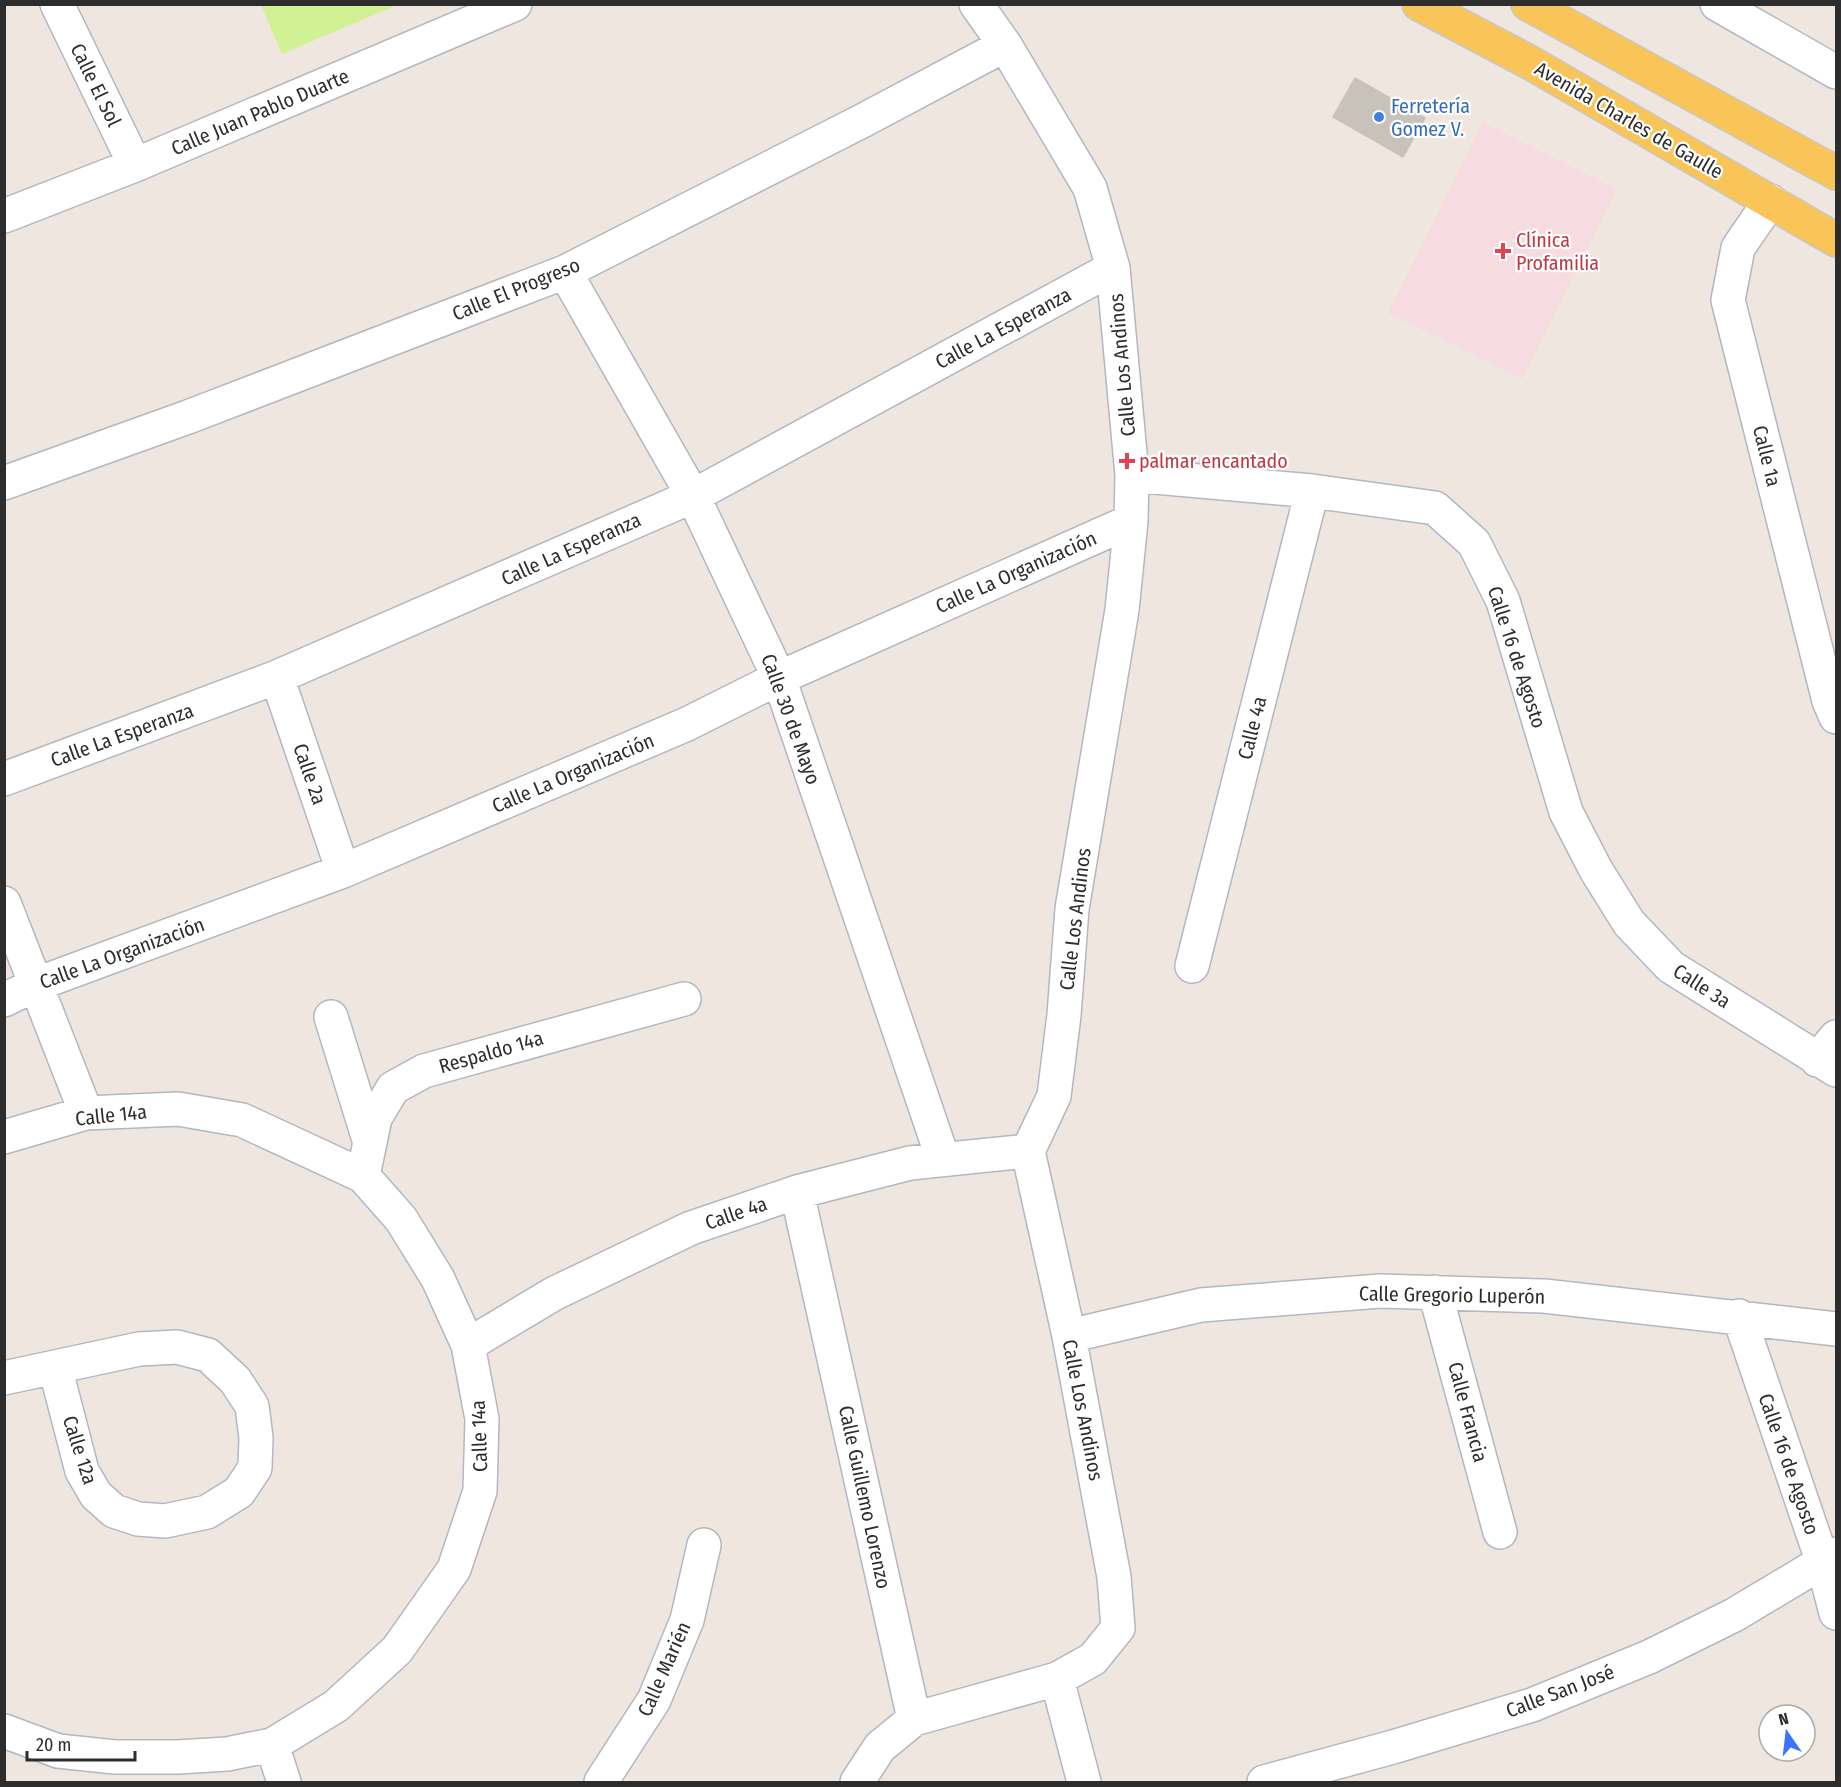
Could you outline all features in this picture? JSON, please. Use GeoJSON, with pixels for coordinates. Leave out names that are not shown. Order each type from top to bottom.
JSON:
{"type":"FeatureCollection","features":[{"type":"Feature","properties":{"kind":"main road","name":"Avenida Charles de Gaulle"},"geometry":{"type":"LineString","coordinates":[[1419,4],[1532,63],[1836,240]]}},
{"type":"Feature","properties":{"kind":"main road"},"geometry":{"type":"LineString","coordinates":[[1528,4],[1836,173]]}},
{"type":"Feature","properties":{"kind":"street","name":"Calle El Sol"},"geometry":{"type":"LineString","coordinates":[[57,4],[135,165]]}},
{"type":"Feature","properties":{"kind":"street","name":"Calle Juan Pablo Duarte"},"geometry":{"type":"LineString","coordinates":[[4,216],[135,165],[515,4]]}},
{"type":"Feature","properties":{"kind":"street","name":"Calle Los Andinos"},"geometry":{"type":"LineString","coordinates":[[914,1719],[1057,1679],[1093,1659],[1118,1628],[1114,1577],[1069,1336],[1028,1151],[1054,1096],[1064,1015],[1072,909],[1122,610],[1131,521],[1132,475],[1113,268],[1090,188],[1005,45],[976,4]]}},
{"type":"Feature","properties":{"kind":"street"},"geometry":{"type":"LineString","coordinates":[[1717,4],[1836,72]]}},
{"type":"Feature","properties":{"kind":"street","name":"Calle El Progreso"},"geometry":{"type":"LineString","coordinates":[[4,483],[188,417],[565,272],[862,121],[1005,45]]}},
{"type":"Feature","properties":{"kind":"street","name":"Calle 1a"},"geometry":{"type":"LineString","coordinates":[[1770,201],[1738,248],[1728,300],[1826,689],[1836,717]]}},
{"type":"Feature","properties":{"kind":"street","name":"Calle La Esperanza"},"geometry":{"type":"LineString","coordinates":[[4,779],[277,677],[693,496],[1113,268]]}},
{"type":"Feature","properties":{"kind":"street","name":"Calle 30 de Mayo"},"geometry":{"type":"LineString","coordinates":[[565,272],[693,496],[779,678],[943,1160]]}},
{"type":"Feature","properties":{"kind":"street","name":"Calle 16 de Agosto"},"geometry":{"type":"LineString","coordinates":[[1132,475],[1312,491],[1435,508],[1474,543],[1503,601],[1566,812],[1596,870]]}},
{"type":"Feature","properties":{"kind":"street","name":"Calle 4a"},"geometry":{"type":"LineString","coordinates":[[1192,966],[1312,491]]}},
{"type":"Feature","properties":{"kind":"street","name":"Calle La Organización"},"geometry":{"type":"LineString","coordinates":[[4,1000],[37,984],[343,871],[687,724],[779,678],[1131,521]]}},
{"type":"Feature","properties":{"kind":"street","name":"Calle 2a"},"geometry":{"type":"LineString","coordinates":[[277,677],[343,871]]}},
{"type":"Feature","properties":{"kind":"street","name":"Calle 3a"},"geometry":{"type":"LineString","coordinates":[[1596,870],[1629,923],[1671,968],[1830,1055]]}},
{"type":"Feature","properties":{"kind":"street"},"geometry":{"type":"LineString","coordinates":[[4,903],[86,1113]]}},
{"type":"Feature","properties":{"kind":"street","name":"Respaldo 14a"},"geometry":{"type":"LineString","coordinates":[[363,1176],[375,1118],[393,1088],[424,1071],[684,999]]}},
{"type":"Feature","properties":{"kind":"street"},"geometry":{"type":"LineString","coordinates":[[331,1017],[370,1143]]}},
{"type":"Feature","properties":{"kind":"street","name":"Calle 14a"},"geometry":{"type":"LineString","coordinates":[[4,1137],[86,1113],[178,1109],[242,1120],[363,1176],[400,1219],[438,1279],[468,1345],[482,1419],[480,1491],[454,1569],[397,1650],[336,1706],[272,1745],[227,1754],[115,1757],[58,1751],[4,1731]]}},
{"type":"Feature","properties":{"kind":"street","name":"Calle 4a"},"geometry":{"type":"LineString","coordinates":[[468,1345],[555,1293],[691,1228],[797,1192],[910,1163],[1028,1151]]}},
{"type":"Feature","properties":{"kind":"street","name":"Calle Guillemo Lorenzo"},"geometry":{"type":"LineString","coordinates":[[797,1192],[914,1719]]}},
{"type":"Feature","properties":{"kind":"street","name":"Calle Gregorio Luperón"},"geometry":{"type":"LineString","coordinates":[[1069,1336],[1201,1305],[1380,1291],[1544,1296],[1739,1316],[1836,1329]]}},
{"type":"Feature","properties":{"kind":"street","name":"Calle Francia"},"geometry":{"type":"LineString","coordinates":[[1436,1292],[1500,1532]]}},
{"type":"Feature","properties":{"kind":"street","name":"Calle 16 de Agosto"},"geometry":{"type":"LineString","coordinates":[[1739,1316],[1830,1558],[1836,1613]]}},
{"type":"Feature","properties":{"kind":"street","name":"Calle 12a"},"geometry":{"type":"LineString","coordinates":[[4,1378],[139,1349],[177,1347],[208,1355],[235,1380],[252,1406],[256,1438],[255,1468],[239,1492],[207,1512],[165,1521],[138,1519],[114,1511],[96,1495],[82,1471],[56,1367]]}},
{"type":"Feature","properties":{"kind":"street","name":"Calle Marién"},"geometry":{"type":"LineString","coordinates":[[601,1782],[654,1700],[687,1620],[704,1545]]}},
{"type":"Feature","properties":{"kind":"street","name":"Calle San José"},"geometry":{"type":"LineString","coordinates":[[1264,1782],[1394,1747],[1532,1705],[1649,1657],[1713,1626],[1830,1558]]}},
{"type":"Feature","properties":{"kind":"street"},"geometry":{"type":"LineString","coordinates":[[1057,1679],[1084,1782]]}},
{"type":"Feature","properties":{"kind":"street"},"geometry":{"type":"LineString","coordinates":[[858,1782],[880,1747],[914,1719]]}},
{"type":"Feature","properties":{"kind":"street"},"geometry":{"type":"LineString","coordinates":[[272,1745],[284,1782]]}},
{"type":"Feature","properties":{"kind":"shaded area","name":"Clínica Profamilia"},"geometry":{"type":"Polygon","coordinates":[[[1483,122],[1617,189],[1522,379],[1388,313],[1483,122]]]}},
{"type":"Feature","properties":{"kind":"green space"},"geometry":{"type":"Polygon","coordinates":[[[261,5],[397,5],[282,54],[261,5]]]}},
{"type":"Feature","properties":{"kind":"building","name":"Ferretería Gomez V."},"geometry":{"type":"Polygon","coordinates":[[[1355,78],[1425,118],[1403,157],[1333,117],[1355,78]]]}},
{"type":"Feature","properties":{"kind":"place","name":"Ferretería Gomez V."},"geometry":{"type":"Point","coordinates":[1379,117]}},
{"type":"Feature","properties":{"kind":"place","name":"Clínica Profamilia"},"geometry":{"type":"Point","coordinates":[1503,251]}},
{"type":"Feature","properties":{"kind":"place","name":"palmar encantado"},"geometry":{"type":"Point","coordinates":[1127,461]}}]}
